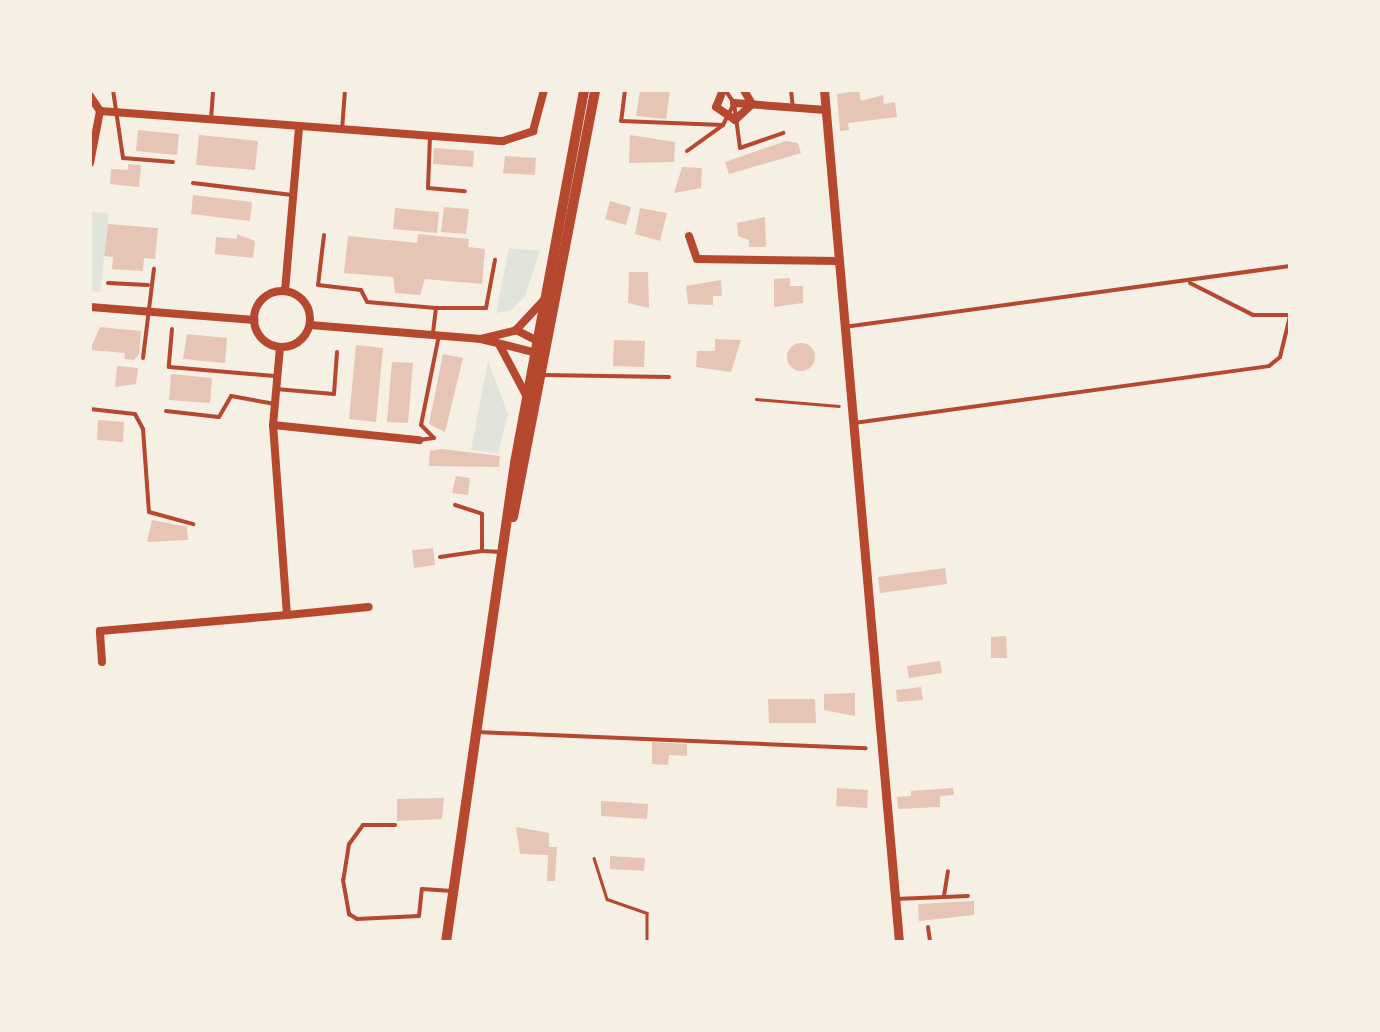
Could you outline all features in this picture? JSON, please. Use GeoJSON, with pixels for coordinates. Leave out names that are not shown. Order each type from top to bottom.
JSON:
{"type":"FeatureCollection","features":[{"type":"Feature","properties":{"kind":"main road"},"geometry":{"type":"LineString","coordinates":[[446,942],[473,732],[527,396],[541,342],[584,90]]}},
{"type":"Feature","properties":{"kind":"main road"},"geometry":{"type":"LineString","coordinates":[[491,621],[553,329],[595,90]]}},
{"type":"Feature","properties":{"kind":"street"},"geometry":{"type":"LineString","coordinates":[[90,96],[100,110],[117,113],[522,139],[533,131],[544,90]]}},
{"type":"Feature","properties":{"kind":"street"},"geometry":{"type":"LineString","coordinates":[[724,90],[716,108],[728,121],[752,104]]}},
{"type":"Feature","properties":{"kind":"street"},"geometry":{"type":"LineString","coordinates":[[744,90],[752,104]]}},
{"type":"Feature","properties":{"kind":"street"},"geometry":{"type":"LineString","coordinates":[[824,90],[899,942]]}},
{"type":"Feature","properties":{"kind":"street"},"geometry":{"type":"LineString","coordinates":[[734,103],[826,110]]}},
{"type":"Feature","properties":{"kind":"street"},"geometry":{"type":"LineString","coordinates":[[90,163],[100,110]]}},
{"type":"Feature","properties":{"kind":"street"},"geometry":{"type":"LineString","coordinates":[[284,291],[299,126]]}},
{"type":"Feature","properties":{"kind":"street"},"geometry":{"type":"LineString","coordinates":[[688,236],[697,260],[840,261]]}},
{"type":"Feature","properties":{"kind":"street"},"geometry":{"type":"LineString","coordinates":[[284,291],[302,299],[310,324],[302,339],[280,348],[259,336],[254,320],[266,296],[284,291]]}},
{"type":"Feature","properties":{"kind":"street"},"geometry":{"type":"LineString","coordinates":[[310,324],[481,338],[516,330],[546,296]]}},
{"type":"Feature","properties":{"kind":"street"},"geometry":{"type":"LineString","coordinates":[[90,306],[254,320]]}},
{"type":"Feature","properties":{"kind":"street"},"geometry":{"type":"LineString","coordinates":[[540,392],[541,342],[553,329]]}},
{"type":"Feature","properties":{"kind":"street"},"geometry":{"type":"LineString","coordinates":[[516,330],[541,342]]}},
{"type":"Feature","properties":{"kind":"street"},"geometry":{"type":"LineString","coordinates":[[481,338],[535,355]]}},
{"type":"Feature","properties":{"kind":"street"},"geometry":{"type":"LineString","coordinates":[[500,346],[527,396]]}},
{"type":"Feature","properties":{"kind":"street"},"geometry":{"type":"LineString","coordinates":[[280,348],[273,425],[287,615]]}},
{"type":"Feature","properties":{"kind":"street"},"geometry":{"type":"LineString","coordinates":[[273,425],[419,440]]}},
{"type":"Feature","properties":{"kind":"street"},"geometry":{"type":"LineString","coordinates":[[102,662],[100,631],[369,607]]}},
{"type":"Feature","properties":{"kind":"lane"},"geometry":{"type":"LineString","coordinates":[[113,90],[123,158],[173,162]]}},
{"type":"Feature","properties":{"kind":"lane"},"geometry":{"type":"LineString","coordinates":[[211,120],[213,90]]}},
{"type":"Feature","properties":{"kind":"lane"},"geometry":{"type":"LineString","coordinates":[[342,130],[345,90]]}},
{"type":"Feature","properties":{"kind":"lane"},"geometry":{"type":"LineString","coordinates":[[625,90],[622,122],[728,121]]}},
{"type":"Feature","properties":{"kind":"lane"},"geometry":{"type":"LineString","coordinates":[[687,151],[728,121],[734,103],[724,90]]}},
{"type":"Feature","properties":{"kind":"lane"},"geometry":{"type":"LineString","coordinates":[[791,90],[793,108]]}},
{"type":"Feature","properties":{"kind":"lane"},"geometry":{"type":"LineString","coordinates":[[728,121],[740,148],[783,133]]}},
{"type":"Feature","properties":{"kind":"lane"},"geometry":{"type":"LineString","coordinates":[[430,136],[428,188],[465,191]]}},
{"type":"Feature","properties":{"kind":"lane"},"geometry":{"type":"LineString","coordinates":[[192,183],[293,195]]}},
{"type":"Feature","properties":{"kind":"lane"},"geometry":{"type":"LineString","coordinates":[[324,235],[318,285],[360,290],[367,302],[486,308],[495,260]]}},
{"type":"Feature","properties":{"kind":"lane"},"geometry":{"type":"LineString","coordinates":[[844,326],[1290,266]]}},
{"type":"Feature","properties":{"kind":"lane"},"geometry":{"type":"LineString","coordinates":[[143,358],[154,269]]}},
{"type":"Feature","properties":{"kind":"lane"},"geometry":{"type":"LineString","coordinates":[[853,424],[1269,366],[1280,357],[1290,315],[1253,315],[1190,282]]}},
{"type":"Feature","properties":{"kind":"lane"},"geometry":{"type":"LineString","coordinates":[[108,283],[149,285]]}},
{"type":"Feature","properties":{"kind":"lane"},"geometry":{"type":"LineString","coordinates":[[419,440],[434,438],[421,424],[436,335],[436,308]]}},
{"type":"Feature","properties":{"kind":"lane"},"geometry":{"type":"LineString","coordinates":[[172,330],[169,368],[277,376]]}},
{"type":"Feature","properties":{"kind":"lane"},"geometry":{"type":"LineString","coordinates":[[276,389],[334,394],[336,352]]}},
{"type":"Feature","properties":{"kind":"lane"},"geometry":{"type":"LineString","coordinates":[[544,374],[669,377]]}},
{"type":"Feature","properties":{"kind":"lane"},"geometry":{"type":"LineString","coordinates":[[166,411],[218,418],[231,396],[275,404]]}},
{"type":"Feature","properties":{"kind":"lane"},"geometry":{"type":"LineString","coordinates":[[90,409],[135,414],[142,429],[149,512],[192,524]]}},
{"type":"Feature","properties":{"kind":"lane"},"geometry":{"type":"LineString","coordinates":[[456,505],[482,514],[482,551]]}},
{"type":"Feature","properties":{"kind":"lane"},"geometry":{"type":"LineString","coordinates":[[440,557],[502,552]]}},
{"type":"Feature","properties":{"kind":"lane"},"geometry":{"type":"LineString","coordinates":[[473,732],[866,748]]}},
{"type":"Feature","properties":{"kind":"lane"},"geometry":{"type":"LineString","coordinates":[[395,825],[364,825],[349,844],[343,880],[349,914],[357,919],[419,916],[422,889],[452,891]]}},
{"type":"Feature","properties":{"kind":"lane"},"geometry":{"type":"LineString","coordinates":[[944,897],[948,871]]}},
{"type":"Feature","properties":{"kind":"lane"},"geometry":{"type":"LineString","coordinates":[[895,899],[968,896]]}},
{"type":"Feature","properties":{"kind":"lane"},"geometry":{"type":"LineString","coordinates":[[928,927],[930,942]]}},
{"type":"Feature","properties":{"kind":"path"},"geometry":{"type":"LineString","coordinates":[[756,400],[851,406]]}},
{"type":"Feature","properties":{"kind":"path"},"geometry":{"type":"LineString","coordinates":[[594,858],[607,899],[646,913],[647,942]]}},
{"type":"Feature","properties":{"kind":"shaded area"},"geometry":{"type":"Polygon","coordinates":[[[90,212],[109,213],[100,292],[90,291],[90,212]]]}},
{"type":"Feature","properties":{"kind":"shaded area"},"geometry":{"type":"Polygon","coordinates":[[[509,248],[540,251],[525,296],[512,310],[496,313],[509,248]]]}},
{"type":"Feature","properties":{"kind":"shaded area"},"geometry":{"type":"Polygon","coordinates":[[[488,361],[508,414],[498,453],[471,450],[488,361]]]}},
{"type":"Feature","properties":{"kind":"building"},"geometry":{"type":"Polygon","coordinates":[[[640,90],[670,90],[666,119],[636,116],[640,90]]]}},
{"type":"Feature","properties":{"kind":"building"},"geometry":{"type":"Polygon","coordinates":[[[859,91],[861,101],[883,95],[884,104],[895,102],[897,117],[848,123],[849,130],[840,131],[837,94],[859,91]]]}},
{"type":"Feature","properties":{"kind":"building"},"geometry":{"type":"Polygon","coordinates":[[[138,130],[179,134],[177,155],[136,151],[138,130]]]}},
{"type":"Feature","properties":{"kind":"building"},"geometry":{"type":"Polygon","coordinates":[[[199,135],[258,141],[255,170],[196,165],[199,135]]]}},
{"type":"Feature","properties":{"kind":"building"},"geometry":{"type":"Polygon","coordinates":[[[630,135],[675,142],[674,162],[629,163],[630,135]]]}},
{"type":"Feature","properties":{"kind":"building"},"geometry":{"type":"Polygon","coordinates":[[[786,141],[798,143],[801,153],[729,174],[725,162],[786,141]]]}},
{"type":"Feature","properties":{"kind":"building"},"geometry":{"type":"Polygon","coordinates":[[[434,148],[474,151],[473,167],[433,164],[434,148]]]}},
{"type":"Feature","properties":{"kind":"building"},"geometry":{"type":"Polygon","coordinates":[[[505,156],[536,158],[535,175],[503,173],[505,156]]]}},
{"type":"Feature","properties":{"kind":"building"},"geometry":{"type":"Polygon","coordinates":[[[128,164],[141,165],[139,187],[110,184],[111,169],[128,170],[128,164]]]}},
{"type":"Feature","properties":{"kind":"building"},"geometry":{"type":"Polygon","coordinates":[[[682,167],[702,168],[701,188],[674,193],[682,167]]]}},
{"type":"Feature","properties":{"kind":"building"},"geometry":{"type":"Polygon","coordinates":[[[193,195],[252,202],[250,221],[191,214],[193,195]]]}},
{"type":"Feature","properties":{"kind":"building"},"geometry":{"type":"Polygon","coordinates":[[[610,201],[631,207],[626,225],[605,219],[610,201]]]}},
{"type":"Feature","properties":{"kind":"building"},"geometry":{"type":"Polygon","coordinates":[[[444,207],[469,209],[466,234],[441,232],[444,207]]]}},
{"type":"Feature","properties":{"kind":"building"},"geometry":{"type":"Polygon","coordinates":[[[395,208],[439,212],[437,233],[393,229],[395,208]]]}},
{"type":"Feature","properties":{"kind":"building"},"geometry":{"type":"Polygon","coordinates":[[[640,208],[667,213],[660,241],[635,234],[640,208]]]}},
{"type":"Feature","properties":{"kind":"building"},"geometry":{"type":"Polygon","coordinates":[[[765,217],[766,247],[749,247],[749,240],[738,236],[737,223],[765,217]]]}},
{"type":"Feature","properties":{"kind":"building"},"geometry":{"type":"Polygon","coordinates":[[[108,224],[158,228],[155,259],[144,258],[143,271],[112,269],[113,257],[104,256],[108,224]]]}},
{"type":"Feature","properties":{"kind":"building"},"geometry":{"type":"Polygon","coordinates":[[[237,234],[255,241],[253,258],[215,254],[216,237],[237,239],[237,234]]]}},
{"type":"Feature","properties":{"kind":"building"},"geometry":{"type":"Polygon","coordinates":[[[418,234],[469,239],[468,247],[485,249],[482,284],[425,279],[420,295],[395,293],[393,277],[344,273],[348,236],[417,243],[418,234]]]}},
{"type":"Feature","properties":{"kind":"building"},"geometry":{"type":"Polygon","coordinates":[[[629,272],[648,272],[649,308],[628,303],[629,272]]]}},
{"type":"Feature","properties":{"kind":"building"},"geometry":{"type":"Polygon","coordinates":[[[790,278],[790,286],[803,286],[803,303],[774,307],[774,279],[790,278]]]}},
{"type":"Feature","properties":{"kind":"building"},"geometry":{"type":"Polygon","coordinates":[[[721,280],[722,296],[713,296],[713,305],[688,304],[686,286],[721,280]]]}},
{"type":"Feature","properties":{"kind":"building"},"geometry":{"type":"Polygon","coordinates":[[[100,327],[141,331],[139,354],[134,360],[124,359],[125,353],[90,350],[100,327]]]}},
{"type":"Feature","properties":{"kind":"building"},"geometry":{"type":"Polygon","coordinates":[[[187,334],[227,338],[225,363],[183,359],[187,334]]]}},
{"type":"Feature","properties":{"kind":"building"},"geometry":{"type":"Polygon","coordinates":[[[715,339],[741,340],[731,372],[696,367],[697,351],[715,351],[715,339]]]}},
{"type":"Feature","properties":{"kind":"building"},"geometry":{"type":"Polygon","coordinates":[[[614,340],[645,341],[644,367],[613,366],[614,340]]]}},
{"type":"Feature","properties":{"kind":"building"},"geometry":{"type":"Polygon","coordinates":[[[801,343],[811,347],[815,357],[811,367],[801,371],[791,367],[787,357],[791,347],[801,343]]]}},
{"type":"Feature","properties":{"kind":"building"},"geometry":{"type":"Polygon","coordinates":[[[356,345],[383,348],[376,422],[349,419],[356,345]]]}},
{"type":"Feature","properties":{"kind":"building"},"geometry":{"type":"Polygon","coordinates":[[[443,354],[463,358],[445,432],[429,424],[443,354]]]}},
{"type":"Feature","properties":{"kind":"building"},"geometry":{"type":"Polygon","coordinates":[[[392,362],[413,363],[408,423],[387,422],[392,362]]]}},
{"type":"Feature","properties":{"kind":"building"},"geometry":{"type":"Polygon","coordinates":[[[117,366],[138,368],[136,384],[115,387],[117,366]]]}},
{"type":"Feature","properties":{"kind":"building"},"geometry":{"type":"Polygon","coordinates":[[[171,374],[212,378],[210,403],[169,400],[171,374]]]}},
{"type":"Feature","properties":{"kind":"building"},"geometry":{"type":"Polygon","coordinates":[[[98,420],[124,422],[123,442],[97,440],[98,420]]]}},
{"type":"Feature","properties":{"kind":"building"},"geometry":{"type":"Polygon","coordinates":[[[430,451],[500,456],[499,467],[429,466],[430,451]]]}},
{"type":"Feature","properties":{"kind":"building"},"geometry":{"type":"Polygon","coordinates":[[[456,476],[470,478],[468,495],[452,493],[456,476]]]}},
{"type":"Feature","properties":{"kind":"building"},"geometry":{"type":"Polygon","coordinates":[[[152,520],[187,527],[188,540],[147,542],[152,520]]]}},
{"type":"Feature","properties":{"kind":"building"},"geometry":{"type":"Polygon","coordinates":[[[433,548],[435,565],[414,568],[412,550],[433,548]]]}},
{"type":"Feature","properties":{"kind":"building"},"geometry":{"type":"Polygon","coordinates":[[[945,568],[947,584],[880,593],[878,577],[945,568]]]}},
{"type":"Feature","properties":{"kind":"building"},"geometry":{"type":"Polygon","coordinates":[[[1006,636],[1007,658],[991,658],[991,637],[1006,636]]]}},
{"type":"Feature","properties":{"kind":"building"},"geometry":{"type":"Polygon","coordinates":[[[940,661],[942,673],[909,678],[907,666],[940,661]]]}},
{"type":"Feature","properties":{"kind":"building"},"geometry":{"type":"Polygon","coordinates":[[[921,687],[923,700],[897,702],[896,690],[921,687]]]}},
{"type":"Feature","properties":{"kind":"building"},"geometry":{"type":"Polygon","coordinates":[[[855,693],[855,716],[824,710],[824,694],[855,693]]]}},
{"type":"Feature","properties":{"kind":"building"},"geometry":{"type":"Polygon","coordinates":[[[768,699],[815,699],[816,723],[769,723],[768,699]]]}},
{"type":"Feature","properties":{"kind":"building"},"geometry":{"type":"Polygon","coordinates":[[[652,742],[687,744],[687,756],[669,755],[668,765],[652,764],[652,742]]]}},
{"type":"Feature","properties":{"kind":"building"},"geometry":{"type":"Polygon","coordinates":[[[837,788],[868,790],[867,808],[836,806],[837,788]]]}},
{"type":"Feature","properties":{"kind":"building"},"geometry":{"type":"Polygon","coordinates":[[[953,788],[954,795],[940,796],[940,807],[898,809],[897,797],[911,796],[911,791],[953,788]]]}},
{"type":"Feature","properties":{"kind":"building"},"geometry":{"type":"Polygon","coordinates":[[[444,798],[442,819],[397,821],[397,799],[444,798]]]}},
{"type":"Feature","properties":{"kind":"building"},"geometry":{"type":"Polygon","coordinates":[[[601,801],[648,804],[647,819],[601,816],[601,801]]]}},
{"type":"Feature","properties":{"kind":"building"},"geometry":{"type":"Polygon","coordinates":[[[516,827],[549,833],[549,847],[557,847],[555,881],[547,881],[548,855],[520,854],[516,827]]]}},
{"type":"Feature","properties":{"kind":"building"},"geometry":{"type":"Polygon","coordinates":[[[610,856],[645,858],[644,871],[610,869],[610,856]]]}},
{"type":"Feature","properties":{"kind":"building"},"geometry":{"type":"Polygon","coordinates":[[[974,901],[974,915],[919,921],[918,904],[974,901]]]}}]}
